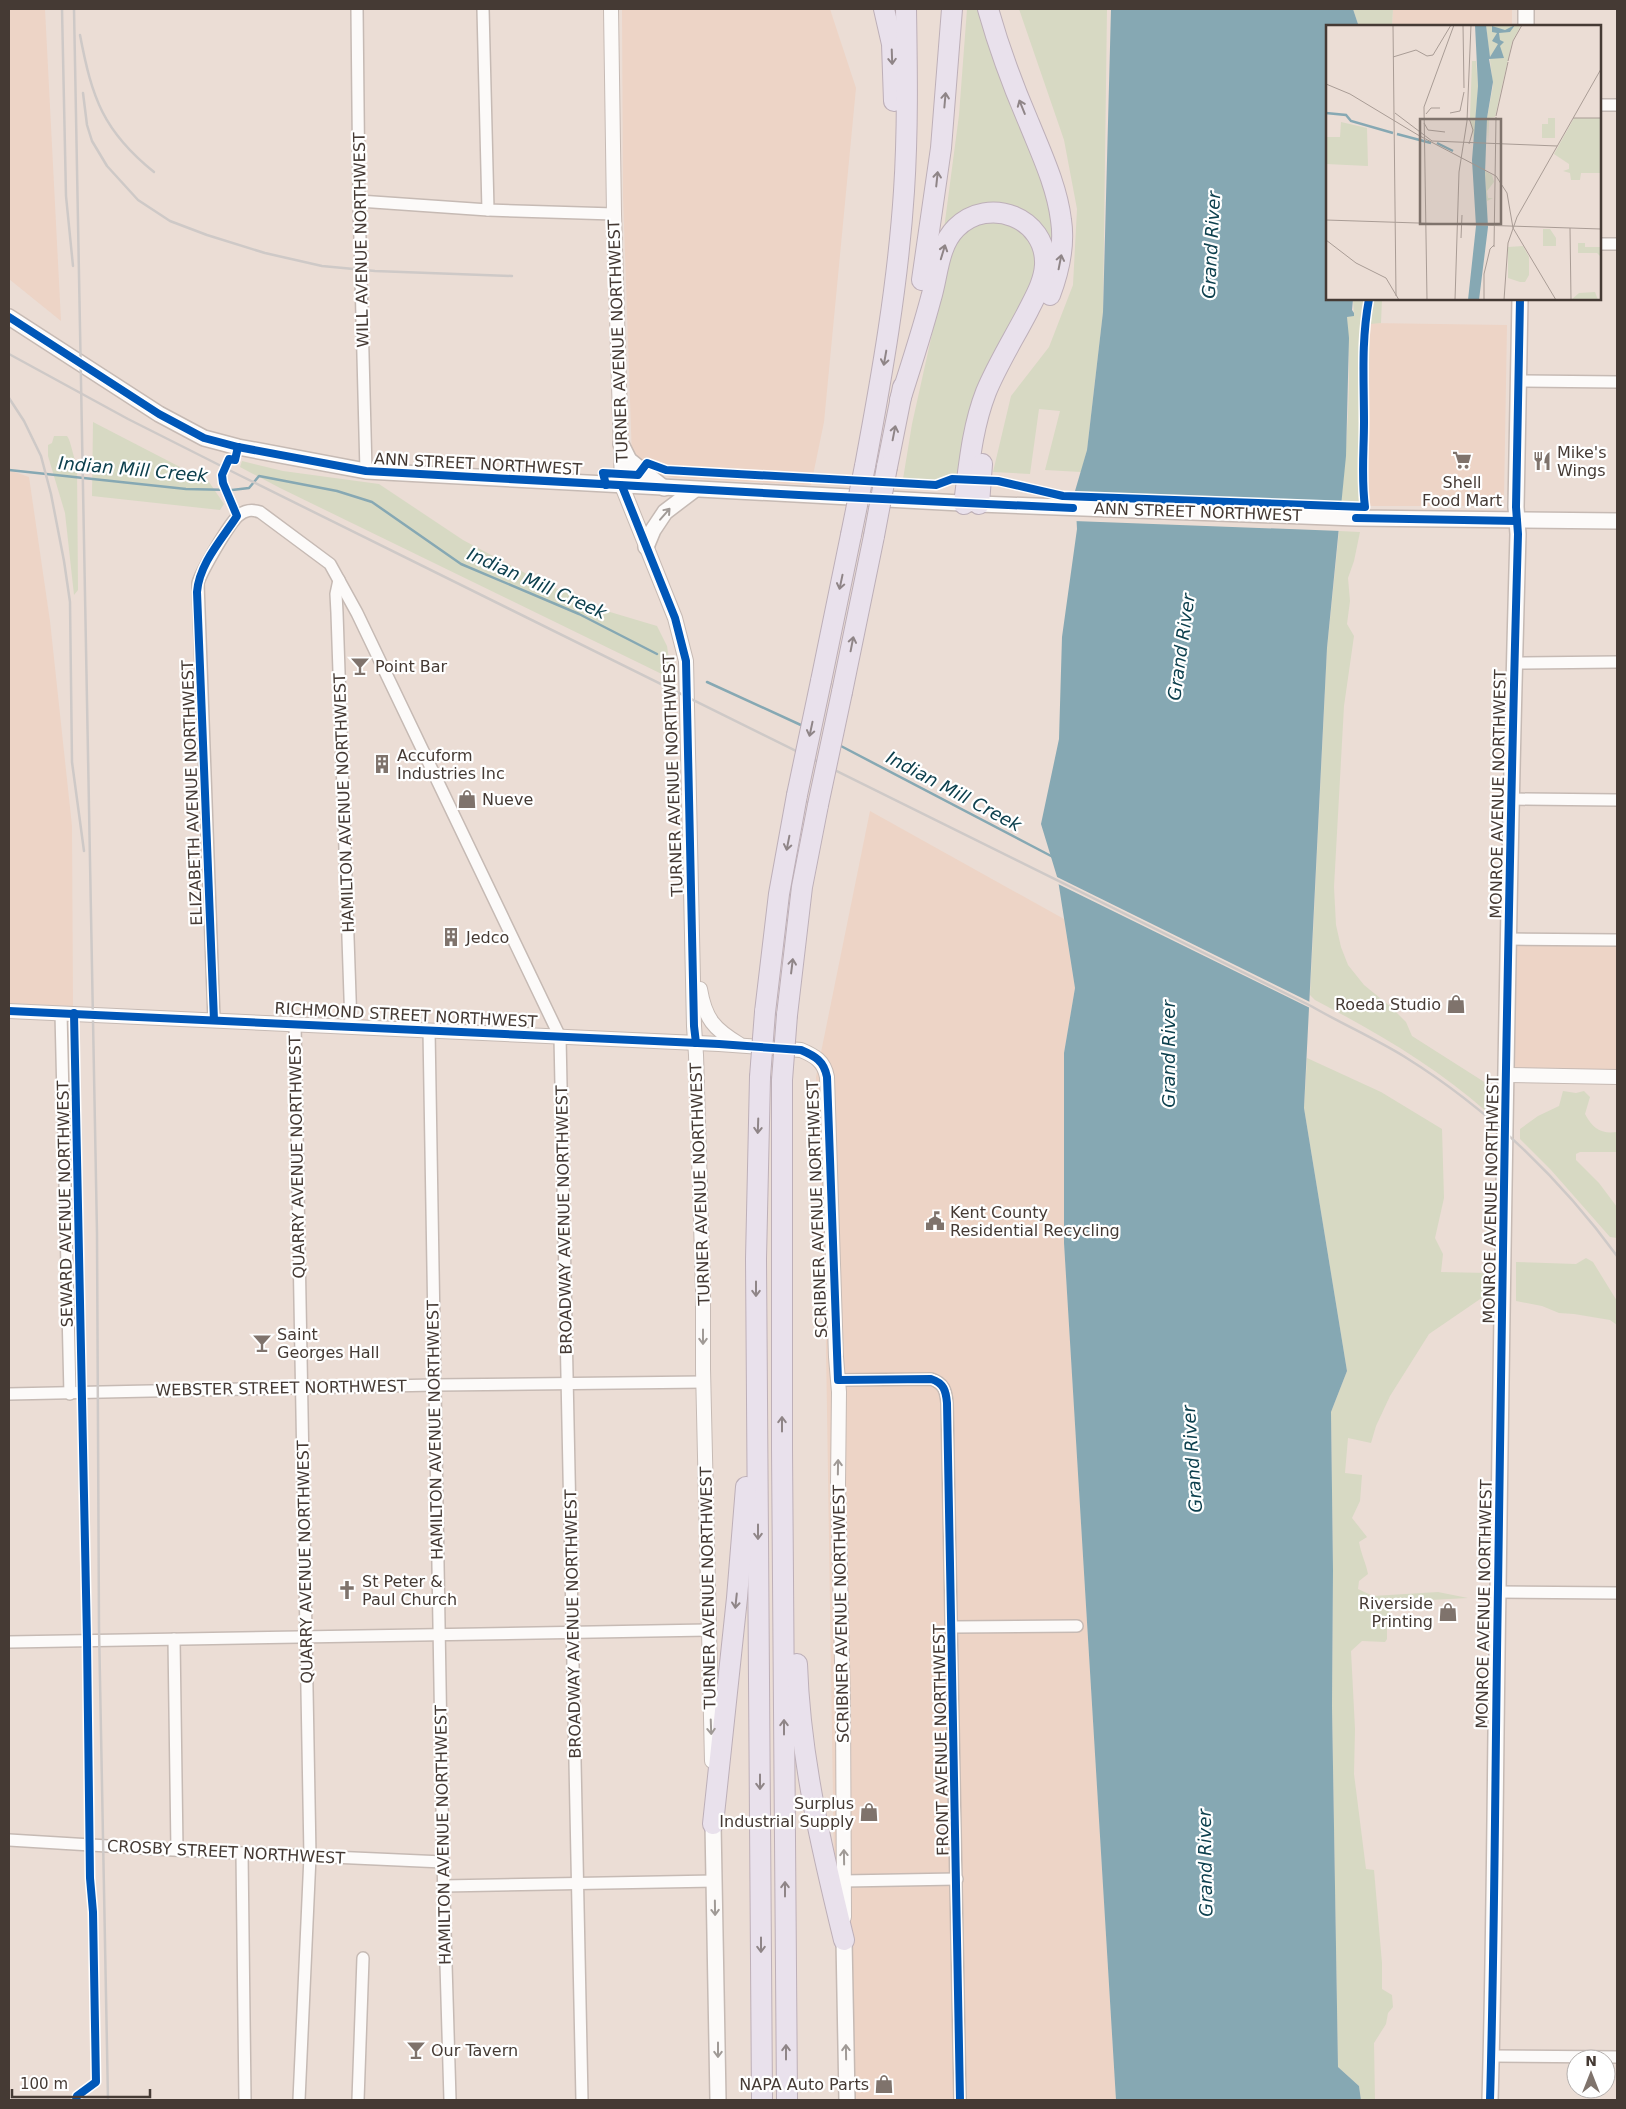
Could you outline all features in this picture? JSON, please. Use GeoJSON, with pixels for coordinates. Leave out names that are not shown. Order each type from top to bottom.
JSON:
{"type":"FeatureCollection","features":[{"type":"Feature","properties":{"kind":"highway"},"geometry":{"type":"LineString","coordinates":[[884,9],[892,44],[894,91],[892,310]]}},
{"type":"Feature","properties":{"kind":"highway"},"geometry":{"type":"LineString","coordinates":[[762,2100],[757,1361],[757,1170],[760,1077],[765,1012],[779,894],[888,344],[904,192],[907,129],[906,9]]}},
{"type":"Feature","properties":{"kind":"highway"},"geometry":{"type":"LineString","coordinates":[[787,2100],[782,1449],[782,1080],[787,1014],[801,897],[818,805],[874,536],[933,216],[941,148],[952,9]]}},
{"type":"Feature","properties":{"kind":"highway"},"geometry":{"type":"LineString","coordinates":[[971,504],[991,417],[1004,386],[1049,298],[1060,264],[1062,244],[1058,201],[1047,167],[996,39],[988,9]]}},
{"type":"Feature","properties":{"kind":"highway"},"geometry":{"type":"LineString","coordinates":[[900,400],[932,297],[942,251],[949,236],[960,224],[979,214],[1003,212],[1023,220],[1031,227],[1041,241],[1044,254],[1043,274],[1034,299],[986,391],[976,423],[971,504]]}},
{"type":"Feature","properties":{"kind":"highway"},"geometry":{"type":"LineString","coordinates":[[713,1824],[737,1598],[757,1361]]}},
{"type":"Feature","properties":{"kind":"highway"},"geometry":{"type":"LineString","coordinates":[[782,1449],[792,1512],[798,1696],[802,1734],[810,1782],[844,1940]]}},
{"type":"Feature","properties":{"kind":"main road"},"geometry":{"type":"LineString","coordinates":[[1526,9],[1526,25]]}},
{"type":"Feature","properties":{"kind":"main road","name":"MONROE AVENUE NORTHWEST"},"geometry":{"type":"LineString","coordinates":[[1490,2100],[1520,300]]}},
{"type":"Feature","properties":{"kind":"main road","name":"ANN STREET NORTHWEST"},"geometry":{"type":"LineString","coordinates":[[9,317],[159,414],[204,438],[238,448],[366,471],[971,504],[1356,518],[1617,521]]}},
{"type":"Feature","properties":{"kind":"main road"},"geometry":{"type":"LineString","coordinates":[[621,444],[630,460],[664,488]]}},
{"type":"Feature","properties":{"kind":"main road"},"geometry":{"type":"LineString","coordinates":[[646,547],[653,530],[665,512],[694,490]]}},
{"type":"Feature","properties":{"kind":"main road","name":"TURNER AVENUE NORTHWEST"},"geometry":{"type":"LineString","coordinates":[[713,1824],[718,2100]]}},
{"type":"Feature","properties":{"kind":"main road","name":"SCRIBNER AVENUE NORTHWEST"},"geometry":{"type":"LineString","coordinates":[[844,1940],[847,2100]]}},
{"type":"Feature","properties":{"kind":"street","name":"WILL AVENUE NORTHWEST"},"geometry":{"type":"LineString","coordinates":[[357,9],[359,201],[366,471]]}},
{"type":"Feature","properties":{"kind":"street"},"geometry":{"type":"LineString","coordinates":[[484,9],[488,210]]}},
{"type":"Feature","properties":{"kind":"street","name":"TURNER AVENUE NORTHWEST"},"geometry":{"type":"LineString","coordinates":[[611,9],[614,214],[622,486],[675,618],[686,661],[692,944],[703,1290],[713,1824]]}},
{"type":"Feature","properties":{"kind":"street"},"geometry":{"type":"LineString","coordinates":[[1601,105],[1617,105]]}},
{"type":"Feature","properties":{"kind":"street"},"geometry":{"type":"LineString","coordinates":[[359,201],[488,210],[614,214]]}},
{"type":"Feature","properties":{"kind":"street"},"geometry":{"type":"LineString","coordinates":[[1601,244],[1617,244]]}},
{"type":"Feature","properties":{"kind":"street"},"geometry":{"type":"LineString","coordinates":[[1519,381],[1617,382]]}},
{"type":"Feature","properties":{"kind":"street","name":"BROADWAY AVENUE NORTHWEST"},"geometry":{"type":"LineString","coordinates":[[204,567],[237,516],[247,510],[253,510],[267,517],[330,564],[366,632],[560,1037],[582,2100]]}},
{"type":"Feature","properties":{"kind":"street","name":"ELIZABETH AVENUE NORTHWEST"},"geometry":{"type":"LineString","coordinates":[[204,567],[197,592],[214,1020]]}},
{"type":"Feature","properties":{"kind":"street","name":"HAMILTON AVENUE NORTHWEST"},"geometry":{"type":"LineString","coordinates":[[339,580],[336,594],[351,1026]]}},
{"type":"Feature","properties":{"kind":"street"},"geometry":{"type":"LineString","coordinates":[[1515,663],[1617,662]]}},
{"type":"Feature","properties":{"kind":"street"},"geometry":{"type":"LineString","coordinates":[[1511,799],[1617,800]]}},
{"type":"Feature","properties":{"kind":"street"},"geometry":{"type":"LineString","coordinates":[[1509,939],[1617,940]]}},
{"type":"Feature","properties":{"kind":"street"},"geometry":{"type":"LineString","coordinates":[[692,944],[701,1000],[708,1018],[720,1032],[742,1046]]}},
{"type":"Feature","properties":{"kind":"street","name":"RICHMOND STREET NORTHWEST"},"geometry":{"type":"LineString","coordinates":[[9,1011],[351,1026],[801,1050]]}},
{"type":"Feature","properties":{"kind":"street","name":"SEWARD AVENUE NORTHWEST"},"geometry":{"type":"LineString","coordinates":[[61,1013],[70,1394]]}},
{"type":"Feature","properties":{"kind":"street","name":"QUARRY AVENUE NORTHWEST"},"geometry":{"type":"LineString","coordinates":[[295,1024],[310,1856],[299,2100]]}},
{"type":"Feature","properties":{"kind":"street","name":"HAMILTON AVENUE NORTHWEST"},"geometry":{"type":"LineString","coordinates":[[428,1030],[443,1886],[450,2100]]}},
{"type":"Feature","properties":{"kind":"street","name":"SCRIBNER AVENUE NORTHWEST"},"geometry":{"type":"LineString","coordinates":[[801,1050],[820,1060],[825,1067],[826,1077],[839,1392],[838,1484],[844,1940]]}},
{"type":"Feature","properties":{"kind":"street"},"geometry":{"type":"LineString","coordinates":[[1506,1075],[1617,1077]]}},
{"type":"Feature","properties":{"kind":"street","name":"FRONT AVENUE NORTHWEST"},"geometry":{"type":"LineString","coordinates":[[838,1380],[931,1380],[939,1381],[946,1390],[948,1403],[953,1627],[960,2100]]}},
{"type":"Feature","properties":{"kind":"street","name":"WEBSTER STREET NORTHWEST"},"geometry":{"type":"LineString","coordinates":[[9,1394],[434,1385],[704,1382]]}},
{"type":"Feature","properties":{"kind":"street"},"geometry":{"type":"LineString","coordinates":[[1498,1592],[1617,1593]]}},
{"type":"Feature","properties":{"kind":"street"},"geometry":{"type":"LineString","coordinates":[[953,1627],[1076,1626]]}},
{"type":"Feature","properties":{"kind":"street"},"geometry":{"type":"LineString","coordinates":[[9,1642],[708,1630]]}},
{"type":"Feature","properties":{"kind":"street"},"geometry":{"type":"LineString","coordinates":[[174,1639],[177,1850]]}},
{"type":"Feature","properties":{"kind":"street","name":"CROSBY STREET NORTHWEST"},"geometry":{"type":"LineString","coordinates":[[9,1840],[443,1862]]}},
{"type":"Feature","properties":{"kind":"street"},"geometry":{"type":"LineString","coordinates":[[242,1853],[245,2100]]}},
{"type":"Feature","properties":{"kind":"street"},"geometry":{"type":"LineString","coordinates":[[844,1881],[957,1879]]}},
{"type":"Feature","properties":{"kind":"street"},"geometry":{"type":"LineString","coordinates":[[443,1886],[715,1882]]}},
{"type":"Feature","properties":{"kind":"street"},"geometry":{"type":"LineString","coordinates":[[358,2100],[363,1958]]}},
{"type":"Feature","properties":{"kind":"street"},"geometry":{"type":"LineString","coordinates":[[1491,2056],[1617,2057]]}},
{"type":"Feature","properties":{"kind":"shaded area"},"geometry":{"type":"Polygon","coordinates":[[[9,9],[45,9],[61,321],[9,279],[9,9]]]}},
{"type":"Feature","properties":{"kind":"shaded area"},"geometry":{"type":"Polygon","coordinates":[[[622,9],[830,9],[856,88],[824,422],[811,485],[676,478],[652,473],[632,458],[623,196],[622,9]]]}},
{"type":"Feature","properties":{"kind":"shaded area"},"geometry":{"type":"Polygon","coordinates":[[[1393,9],[1512,9],[1512,25],[1392,25],[1393,9]]]}},
{"type":"Feature","properties":{"kind":"shaded area"},"geometry":{"type":"Polygon","coordinates":[[[1370,323],[1507,325],[1504,498],[1498,506],[1367,506],[1370,323]]]}},
{"type":"Feature","properties":{"kind":"shaded area"},"geometry":{"type":"Polygon","coordinates":[[[9,470],[29,477],[50,621],[72,826],[73,1006],[9,1003],[9,470]]]}},
{"type":"Feature","properties":{"kind":"shaded area"},"geometry":{"type":"Polygon","coordinates":[[[870,811],[1064,919],[1075,988],[1064,1053],[1064,1243],[1116,2100],[840,2100],[835,1929],[825,1281],[816,1077],[870,811]]]}},
{"type":"Feature","properties":{"kind":"shaded area"},"geometry":{"type":"Polygon","coordinates":[[[1516,944],[1617,945],[1617,1071],[1513,1070],[1516,944]]]}},
{"type":"Feature","properties":{"kind":"green space"},"geometry":{"type":"Polygon","coordinates":[[[967,9],[983,9],[1050,195],[1055,257],[1020,213],[944,229],[959,115],[967,9]]]}},
{"type":"Feature","properties":{"kind":"green space"},"geometry":{"type":"Polygon","coordinates":[[[1019,9],[1107,9],[1103,312],[1087,450],[1081,472],[1045,470],[1060,411],[1039,409],[1030,474],[993,472],[1011,396],[1049,347],[1073,285],[1077,209],[1064,140],[1019,9]]]}},
{"type":"Feature","properties":{"kind":"green space"},"geometry":{"type":"Polygon","coordinates":[[[1353,9],[1393,9],[1392,25],[1358,24],[1353,9]]]}},
{"type":"Feature","properties":{"kind":"green space"},"geometry":{"type":"Polygon","coordinates":[[[981,221],[1013,224],[1034,247],[1037,274],[973,402],[965,427],[959,470],[956,476],[948,476],[936,483],[903,479],[912,424],[950,253],[954,241],[981,221]]]}},
{"type":"Feature","properties":{"kind":"green space"},"geometry":{"type":"Polygon","coordinates":[[[1353,300],[1382,300],[1381,323],[1370,324],[1367,506],[1341,505],[1349,387],[1347,317],[1354,315],[1353,300]]]}},
{"type":"Feature","properties":{"kind":"green space"},"geometry":{"type":"Polygon","coordinates":[[[93,422],[209,482],[224,504],[220,510],[92,496],[93,422]]]}},
{"type":"Feature","properties":{"kind":"green space"},"geometry":{"type":"Polygon","coordinates":[[[54,436],[67,436],[77,465],[78,590],[74,595],[65,513],[48,456],[48,445],[52,443],[54,436]]]}},
{"type":"Feature","properties":{"kind":"green space"},"geometry":{"type":"Polygon","coordinates":[[[242,461],[283,471],[379,484],[463,540],[540,581],[610,612],[657,626],[667,646],[672,679],[280,488],[240,467],[242,461]]]}},
{"type":"Feature","properties":{"kind":"green space"},"geometry":{"type":"Polygon","coordinates":[[[1339,531],[1360,532],[1354,561],[1348,578],[1350,601],[1347,624],[1354,636],[1344,706],[1334,887],[1336,925],[1341,947],[1348,965],[1364,985],[1406,1022],[1412,1036],[1489,1085],[1491,1089],[1491,1111],[1487,1112],[1426,1065],[1315,1000],[1310,995],[1327,648],[1339,531]]]}},
{"type":"Feature","properties":{"kind":"green space"},"geometry":{"type":"Polygon","coordinates":[[[1307,1058],[1381,1092],[1442,1129],[1444,1198],[1435,1238],[1443,1254],[1441,1272],[1488,1273],[1486,1295],[1429,1334],[1390,1396],[1376,1426],[1371,1443],[1348,1438],[1345,1473],[1362,1475],[1360,1501],[1352,1518],[1367,1537],[1359,1542],[1368,1574],[1359,1581],[1358,1589],[1373,1596],[1438,1592],[1468,1598],[1393,1602],[1393,1608],[1387,1614],[1387,1639],[1385,1642],[1362,1641],[1351,1651],[1355,1729],[1354,1774],[1366,1869],[1374,1870],[1382,1963],[1382,1989],[1392,1995],[1393,2007],[1388,2013],[1386,2024],[1374,2043],[1375,2100],[1361,2100],[1359,2086],[1338,2067],[1332,1706],[1331,1412],[1347,1371],[1304,1108],[1307,1058]]]}},
{"type":"Feature","properties":{"kind":"green space"},"geometry":{"type":"Polygon","coordinates":[[[1563,1091],[1576,1093],[1584,1091],[1590,1097],[1585,1114],[1594,1127],[1606,1132],[1617,1132],[1617,1152],[1580,1152],[1576,1154],[1576,1160],[1599,1183],[1617,1207],[1617,1238],[1610,1237],[1551,1170],[1520,1139],[1520,1129],[1538,1116],[1559,1106],[1563,1091]]]}},
{"type":"Feature","properties":{"kind":"green space"},"geometry":{"type":"Polygon","coordinates":[[[1586,1258],[1593,1262],[1617,1301],[1617,1325],[1610,1320],[1559,1313],[1542,1306],[1516,1301],[1516,1262],[1576,1264],[1586,1258]]]}},
{"type":"Feature","properties":{"kind":"water","name":"Grand River"},"geometry":{"type":"Polygon","coordinates":[[[1111,9],[1353,9],[1358,25],[1326,25],[1326,300],[1353,300],[1352,310],[1354,316],[1347,317],[1349,338],[1346,456],[1327,648],[1304,1108],[1347,1371],[1331,1412],[1332,1706],[1338,2067],[1359,2086],[1361,2100],[1116,2100],[1064,1243],[1064,1053],[1075,988],[1058,880],[1041,824],[1059,739],[1062,637],[1077,529],[1075,491],[1087,450],[1103,312],[1111,9]]]}},
{"type":"Feature","properties":{"kind":"pier"},"geometry":{"type":"Polygon","coordinates":[[[1074,495],[1344,505],[1341,531],[1074,521],[1074,495]]]}},
{"type":"Feature","properties":{"kind":"pier"},"geometry":{"type":"Polygon","coordinates":[[[1055,876],[1312,1003],[1310,1008],[1056,883],[1055,876]]]}},
{"type":"Feature","properties":{"kind":"waterway","name":"Indian Mill Creek"},"geometry":{"type":"LineString","coordinates":[[9,470],[186,489],[232,490],[249,488],[259,476],[337,491],[372,502],[461,564],[579,614],[657,654]]}},
{"type":"Feature","properties":{"kind":"waterway","name":"Indian Mill Creek"},"geometry":{"type":"LineString","coordinates":[[707,682],[803,726]]}},
{"type":"Feature","properties":{"kind":"waterway","name":"Indian Mill Creek"},"geometry":{"type":"LineString","coordinates":[[839,745],[1053,857]]}},
{"type":"Feature","properties":{"kind":"railway"},"geometry":{"type":"LineString","coordinates":[[62,9],[66,196],[73,266]]}},
{"type":"Feature","properties":{"kind":"railway"},"geometry":{"type":"LineString","coordinates":[[74,9],[97,1233],[99,1627],[108,2100]]}},
{"type":"Feature","properties":{"kind":"railway"},"geometry":{"type":"LineString","coordinates":[[80,35],[89,77],[102,112],[123,142],[154,172]]}},
{"type":"Feature","properties":{"kind":"railway"},"geometry":{"type":"LineString","coordinates":[[83,93],[87,125],[92,141],[107,166],[138,200],[170,221],[265,253],[322,266],[375,271],[512,276]]}},
{"type":"Feature","properties":{"kind":"railway"},"geometry":{"type":"LineString","coordinates":[[9,354],[128,419],[239,475],[1311,1006],[1393,1050],[1465,1099],[1520,1146],[1571,1199],[1617,1256]]}},
{"type":"Feature","properties":{"kind":"railway"},"geometry":{"type":"LineString","coordinates":[[9,398],[24,421],[41,456],[51,494],[64,561],[70,602],[72,762],[84,851]]}},
{"type":"Feature","properties":{"kind":"cycle path"},"geometry":{"type":"LineString","coordinates":[[606,485],[603,473],[638,475],[647,463],[666,470],[936,485],[952,479],[998,481],[1063,496],[1365,507],[1363,475],[1364,360],[1366,315],[1369,300]]}},
{"type":"Feature","properties":{"kind":"cycle path"},"geometry":{"type":"LineString","coordinates":[[1490,2100],[1506,1061],[1518,534],[1516,507],[1520,300]]}},
{"type":"Feature","properties":{"kind":"cycle path"},"geometry":{"type":"LineString","coordinates":[[9,317],[159,414],[204,438],[238,447],[366,471],[1073,508]]}},
{"type":"Feature","properties":{"kind":"cycle path"},"geometry":{"type":"LineString","coordinates":[[214,1020],[197,592],[202,572],[207,562],[237,516],[223,483],[222,475],[229,459],[235,460],[238,447]]}},
{"type":"Feature","properties":{"kind":"cycle path"},"geometry":{"type":"LineString","coordinates":[[622,486],[675,618],[686,661],[694,1026],[696,1043]]}},
{"type":"Feature","properties":{"kind":"cycle path"},"geometry":{"type":"LineString","coordinates":[[1356,518],[1517,521]]}},
{"type":"Feature","properties":{"kind":"cycle path"},"geometry":{"type":"LineString","coordinates":[[9,1011],[719,1044],[801,1050],[815,1057],[821,1063],[827,1077],[838,1380],[931,1379],[942,1385],[947,1399],[960,2100]]}},
{"type":"Feature","properties":{"kind":"cycle path"},"geometry":{"type":"LineString","coordinates":[[74,1013],[90,1878],[93,1912],[96,2082],[77,2096],[76,2100]]}},
{"type":"Feature","properties":{"kind":"place","name":"Shell Food Mart"},"geometry":{"type":"Point","coordinates":[1462,460]}},
{"type":"Feature","properties":{"kind":"place","name":"Mike's Wings"},"geometry":{"type":"Point","coordinates":[1542,461]}},
{"type":"Feature","properties":{"kind":"place","name":"Point Bar"},"geometry":{"type":"Point","coordinates":[360,666]}},
{"type":"Feature","properties":{"kind":"place","name":"Accuform Industries Inc"},"geometry":{"type":"Point","coordinates":[382,764]}},
{"type":"Feature","properties":{"kind":"place","name":"Nueve"},"geometry":{"type":"Point","coordinates":[467,799]}},
{"type":"Feature","properties":{"kind":"place","name":"Jedco"},"geometry":{"type":"Point","coordinates":[451,937]}},
{"type":"Feature","properties":{"kind":"place","name":"Roeda Studio"},"geometry":{"type":"Point","coordinates":[1456,1004]}},
{"type":"Feature","properties":{"kind":"place","name":"Kent County Residential Recycling"},"geometry":{"type":"Point","coordinates":[935,1221]}},
{"type":"Feature","properties":{"kind":"place","name":"Saint Georges Hall"},"geometry":{"type":"Point","coordinates":[262,1343]}},
{"type":"Feature","properties":{"kind":"place","name":"St Peter & Paul Church"},"geometry":{"type":"Point","coordinates":[347,1590]}},
{"type":"Feature","properties":{"kind":"place","name":"Riverside Printing"},"geometry":{"type":"Point","coordinates":[1448,1612]}},
{"type":"Feature","properties":{"kind":"place","name":"Surplus Industrial Supply"},"geometry":{"type":"Point","coordinates":[869,1812]}},
{"type":"Feature","properties":{"kind":"place","name":"Our Tavern"},"geometry":{"type":"Point","coordinates":[416,2050]}},
{"type":"Feature","properties":{"kind":"place","name":"NAPA Auto Parts"},"geometry":{"type":"Point","coordinates":[884,2084]}}]}
